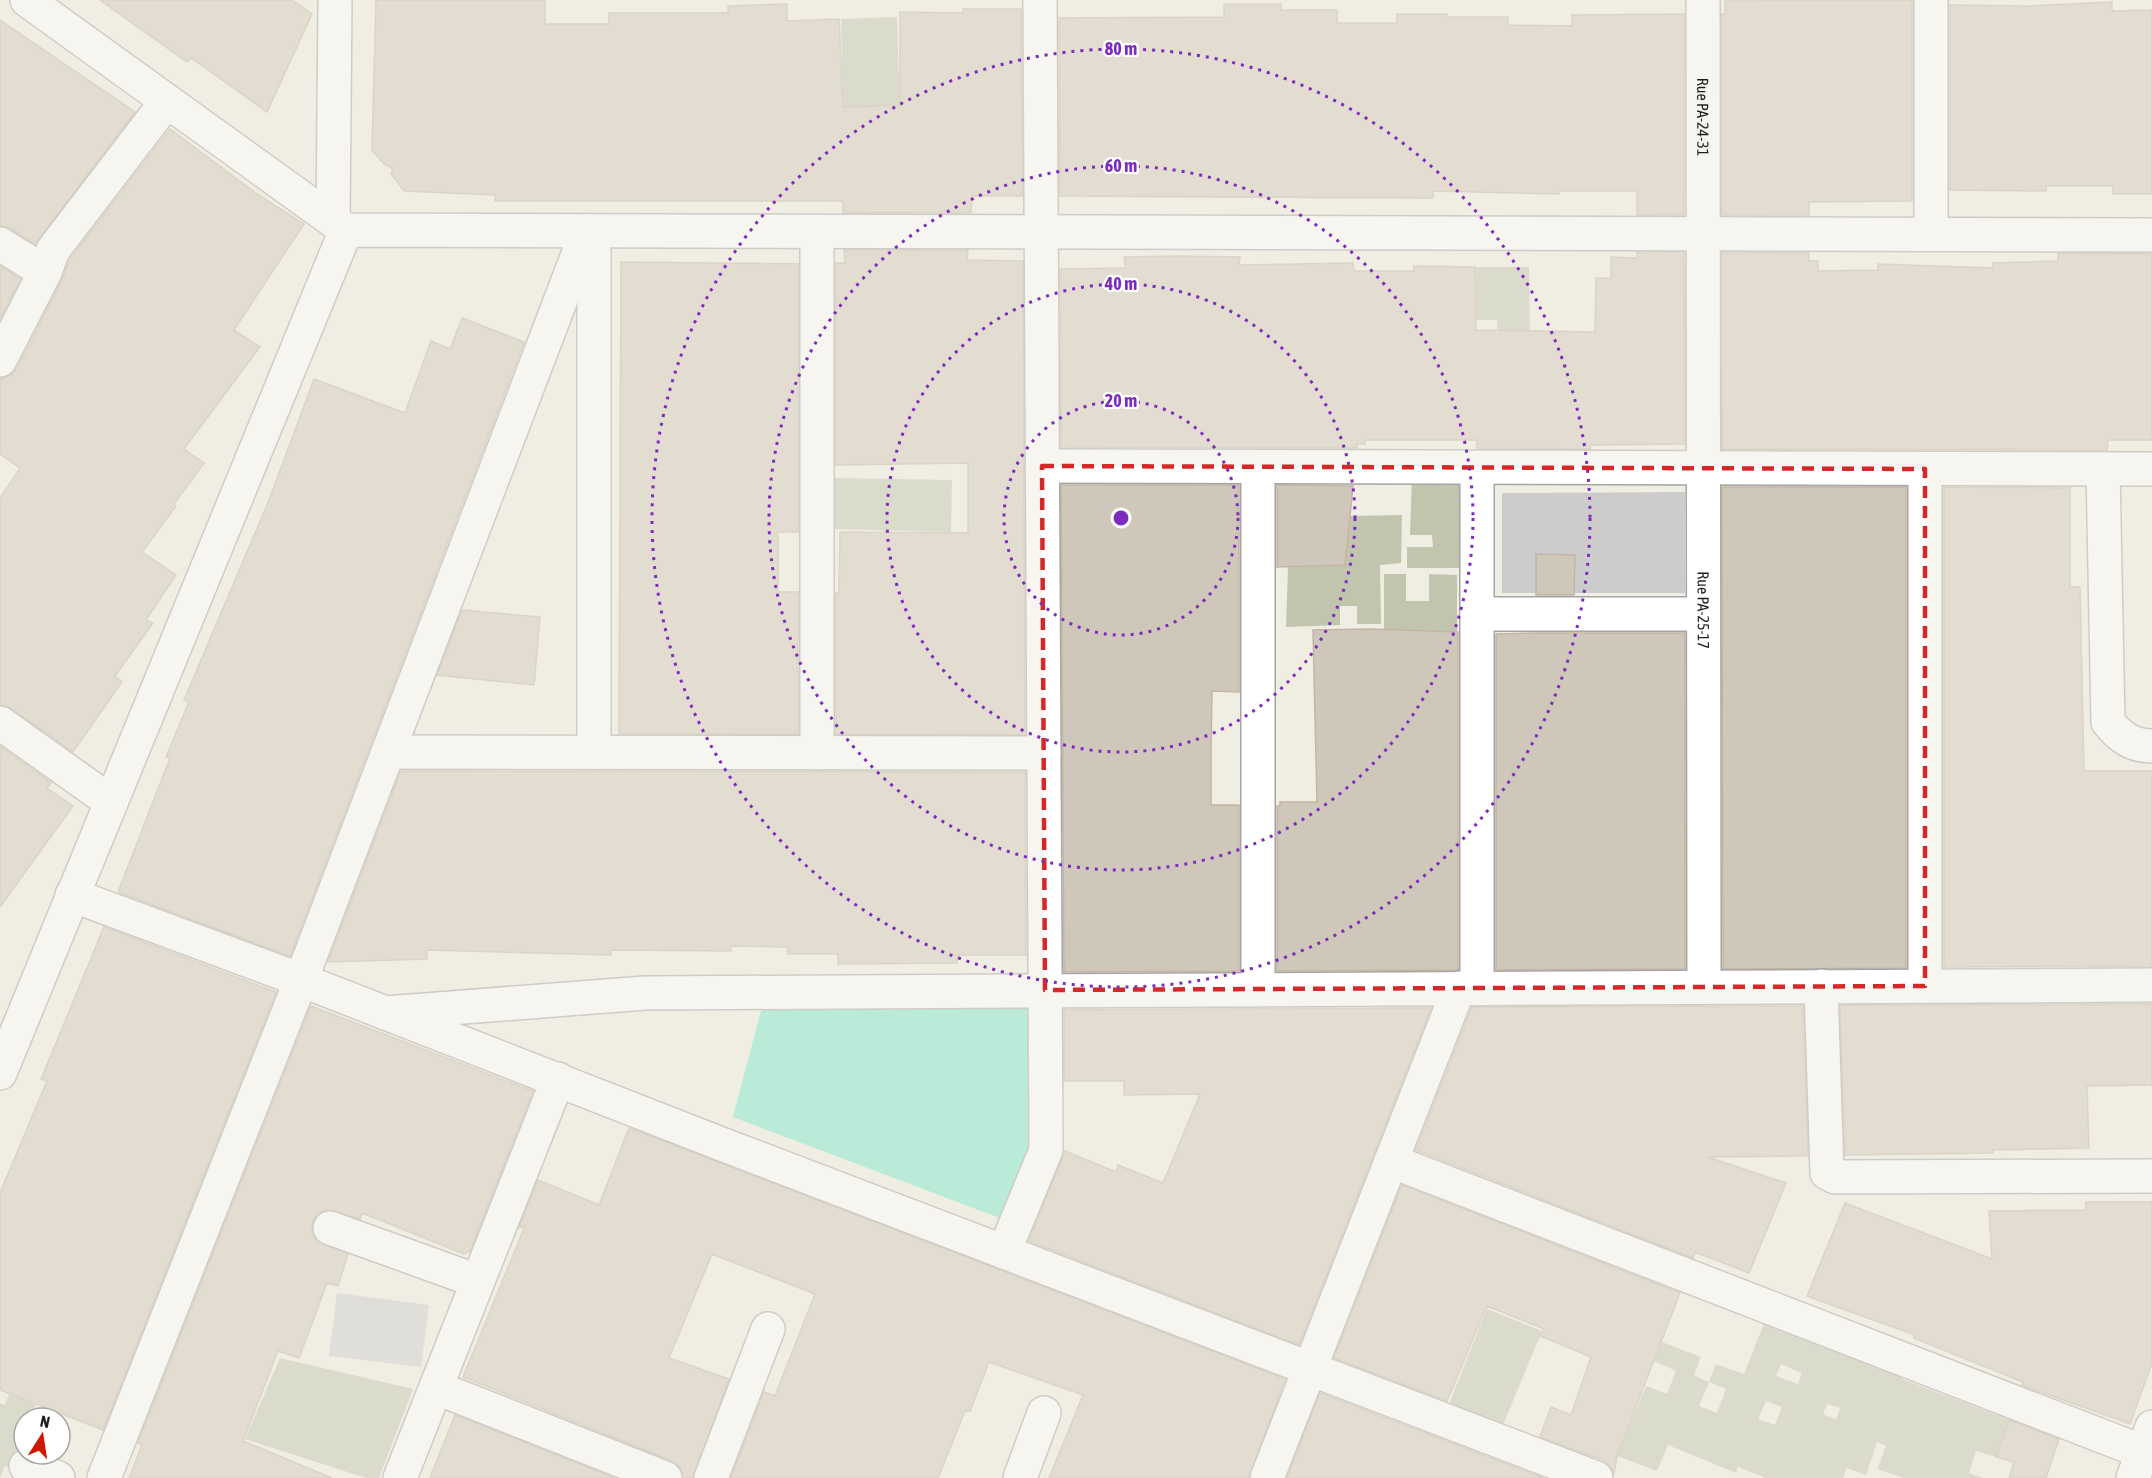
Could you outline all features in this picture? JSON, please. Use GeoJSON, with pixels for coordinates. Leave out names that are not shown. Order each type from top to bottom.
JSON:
{"type":"FeatureCollection","features":[{"type":"Feature","properties":{"kind":"street"},"geometry":{"type":"LineString","coordinates":[[27,0],[340,225],[590,231],[2152,235]]}},
{"type":"Feature","properties":{"kind":"street"},"geometry":{"type":"LineString","coordinates":[[0,1073],[111,802],[340,225],[335,0]]}},
{"type":"Feature","properties":{"kind":"street"},"geometry":{"type":"LineString","coordinates":[[1004,1252],[1046,1150],[1040,0]]}},
{"type":"Feature","properties":{"kind":"street","name":"Rue PA-24-31"},"geometry":{"type":"LineString","coordinates":[[1704,0],[1704,233]]}},
{"type":"Feature","properties":{"kind":"street"},"geometry":{"type":"LineString","coordinates":[[1930,234],[1931,0]]}},
{"type":"Feature","properties":{"kind":"street"},"geometry":{"type":"LineString","coordinates":[[0,360],[45,272],[53,250],[167,101]]}},
{"type":"Feature","properties":{"kind":"street"},"geometry":{"type":"LineString","coordinates":[[104,1478],[390,752],[590,231]]}},
{"type":"Feature","properties":{"kind":"street"},"geometry":{"type":"LineString","coordinates":[[590,231],[594,752]]}},
{"type":"Feature","properties":{"kind":"street"},"geometry":{"type":"LineString","coordinates":[[817,232],[817,753]]}},
{"type":"Feature","properties":{"kind":"street","name":"Rue PA-25-17"},"geometry":{"type":"LineString","coordinates":[[1704,233],[1704,987]]}},
{"type":"Feature","properties":{"kind":"street"},"geometry":{"type":"LineString","coordinates":[[0,244],[45,272]]}},
{"type":"Feature","properties":{"kind":"street"},"geometry":{"type":"LineString","coordinates":[[1042,466],[2152,469]]}},
{"type":"Feature","properties":{"kind":"street"},"geometry":{"type":"LineString","coordinates":[[1258,467],[1258,989]]}},
{"type":"Feature","properties":{"kind":"street"},"geometry":{"type":"LineString","coordinates":[[1267,1478],[1391,1161],[1468,988],[1477,614],[1477,468]]}},
{"type":"Feature","properties":{"kind":"street"},"geometry":{"type":"LineString","coordinates":[[1925,468],[1925,986]]}},
{"type":"Feature","properties":{"kind":"street"},"geometry":{"type":"LineString","coordinates":[[2103,469],[2108,722],[2117,734],[2138,746],[2152,746]]}},
{"type":"Feature","properties":{"kind":"street"},"geometry":{"type":"LineString","coordinates":[[1477,614],[1703,614]]}},
{"type":"Feature","properties":{"kind":"street"},"geometry":{"type":"LineString","coordinates":[[0,723],[111,802]]}},
{"type":"Feature","properties":{"kind":"street"},"geometry":{"type":"LineString","coordinates":[[390,752],[1044,753]]}},
{"type":"Feature","properties":{"kind":"street"},"geometry":{"type":"LineString","coordinates":[[72,895],[301,980],[1596,1478]]}},
{"type":"Feature","properties":{"kind":"street"},"geometry":{"type":"LineString","coordinates":[[386,1013],[645,993],[2152,984]]}},
{"type":"Feature","properties":{"kind":"street"},"geometry":{"type":"LineString","coordinates":[[1821,986],[1827,1173],[1835,1178],[2152,1176]]}},
{"type":"Feature","properties":{"kind":"street"},"geometry":{"type":"LineString","coordinates":[[400,1478],[558,1079]]}},
{"type":"Feature","properties":{"kind":"street"},"geometry":{"type":"LineString","coordinates":[[1391,1161],[2143,1452]]}},
{"type":"Feature","properties":{"kind":"street"},"geometry":{"type":"LineString","coordinates":[[330,1228],[477,1281]]}},
{"type":"Feature","properties":{"kind":"street"},"geometry":{"type":"LineString","coordinates":[[711,1478],[768,1329]]}},
{"type":"Feature","properties":{"kind":"street"},"geometry":{"type":"LineString","coordinates":[[437,1388],[665,1478]]}},
{"type":"Feature","properties":{"kind":"street"},"geometry":{"type":"LineString","coordinates":[[1020,1478],[1044,1413]]}},
{"type":"Feature","properties":{"kind":"street"},"geometry":{"type":"LineString","coordinates":[[27,1466],[58,1478]]}},
{"type":"Feature","properties":{"kind":"highlighted area"},"geometry":{"type":"Polygon","coordinates":[[[1042,466],[1925,469],[1925,986],[1045,990],[1042,466]]]}},
{"type":"Feature","properties":{"kind":"shaded area"},"geometry":{"type":"Polygon","coordinates":[[[897,17],[900,112],[843,113],[841,19],[897,17]]]}},
{"type":"Feature","properties":{"kind":"shaded area"},"geometry":{"type":"Polygon","coordinates":[[[1475,267],[1529,267],[1530,358],[1497,333],[1497,320],[1475,320],[1475,267]]]}},
{"type":"Feature","properties":{"kind":"shaded area"},"geometry":{"type":"Polygon","coordinates":[[[1412,477],[1467,477],[1471,568],[1407,568],[1407,547],[1433,547],[1432,535],[1410,535],[1412,477]]]}},
{"type":"Feature","properties":{"kind":"shaded area"},"geometry":{"type":"Polygon","coordinates":[[[833,478],[952,480],[951,532],[832,529],[833,478]]]}},
{"type":"Feature","properties":{"kind":"shaded area"},"geometry":{"type":"Polygon","coordinates":[[[1685,492],[1685,593],[1502,593],[1502,493],[1685,492]]]}},
{"type":"Feature","properties":{"kind":"shaded area"},"geometry":{"type":"Polygon","coordinates":[[[1402,515],[1401,563],[1380,565],[1381,624],[1357,624],[1357,606],[1340,606],[1340,625],[1286,627],[1288,567],[1344,565],[1350,516],[1402,515]]]}},
{"type":"Feature","properties":{"kind":"shaded area"},"geometry":{"type":"Polygon","coordinates":[[[1384,574],[1406,574],[1406,601],[1429,601],[1429,574],[1457,575],[1457,632],[1384,631],[1384,574]]]}},
{"type":"Feature","properties":{"kind":"shaded area"},"geometry":{"type":"Polygon","coordinates":[[[337,1293],[429,1305],[421,1367],[329,1356],[337,1293]]]}},
{"type":"Feature","properties":{"kind":"shaded area"},"geometry":{"type":"Polygon","coordinates":[[[1487,1309],[1542,1331],[1503,1425],[1449,1404],[1487,1309]]]}},
{"type":"Feature","properties":{"kind":"shaded area"},"geometry":{"type":"Polygon","coordinates":[[[1765,1321],[1904,1370],[1902,1379],[2010,1420],[1996,1457],[1976,1451],[1969,1473],[1983,1478],[1904,1478],[1877,1469],[1886,1446],[1877,1442],[1866,1475],[1847,1468],[1843,1478],[1766,1478],[1738,1467],[1736,1473],[1668,1445],[1657,1471],[1617,1456],[1646,1386],[1667,1394],[1676,1371],[1654,1361],[1662,1342],[1701,1357],[1694,1375],[1709,1382],[1716,1364],[1744,1374],[1765,1321]],[[1781,1364],[1776,1376],[1798,1384],[1802,1373],[1781,1364]],[[1709,1382],[1699,1406],[1717,1413],[1726,1389],[1709,1382]],[[1766,1401],[1758,1419],[1775,1425],[1782,1407],[1766,1401]],[[1827,1404],[1823,1414],[1836,1419],[1840,1408],[1827,1404]]]}},
{"type":"Feature","properties":{"kind":"shaded area"},"geometry":{"type":"Polygon","coordinates":[[[280,1358],[413,1389],[379,1478],[366,1478],[245,1439],[280,1358]]]}},
{"type":"Feature","properties":{"kind":"shaded area"},"geometry":{"type":"Polygon","coordinates":[[[14,1381],[27,1386],[22,1399],[36,1405],[12,1406],[12,1461],[9,1468],[5,1466],[0,1478],[0,1403],[5,1405],[14,1381]]]}},
{"type":"Feature","properties":{"kind":"green space"},"geometry":{"type":"Polygon","coordinates":[[[763,1003],[1040,1006],[1034,1147],[1005,1220],[733,1117],[763,1003]]]}},
{"type":"Feature","properties":{"kind":"building"},"geometry":{"type":"Polygon","coordinates":[[[100,0],[292,0],[312,14],[267,112],[191,58],[187,62],[100,0]]]}},
{"type":"Feature","properties":{"kind":"building"},"geometry":{"type":"Polygon","coordinates":[[[376,0],[545,0],[545,24],[609,24],[609,13],[728,13],[728,6],[787,4],[787,21],[839,19],[843,107],[900,105],[900,12],[963,13],[963,9],[1021,9],[1022,196],[972,196],[971,213],[843,213],[843,201],[495,201],[495,195],[404,191],[391,174],[393,169],[383,163],[372,150],[376,0]]]}},
{"type":"Feature","properties":{"kind":"building"},"geometry":{"type":"Polygon","coordinates":[[[1912,0],[1912,201],[1809,202],[1809,215],[1722,215],[1722,14],[1725,14],[1725,1],[1912,0]]]}},
{"type":"Feature","properties":{"kind":"building"},"geometry":{"type":"Polygon","coordinates":[[[2112,2],[2112,11],[2152,10],[2152,194],[2113,194],[2113,186],[2046,186],[2046,191],[1950,190],[1950,5],[2029,6],[2112,2]]]}},
{"type":"Feature","properties":{"kind":"building"},"geometry":{"type":"Polygon","coordinates":[[[1224,4],[1281,4],[1281,10],[1337,10],[1337,23],[1397,23],[1397,14],[1447,14],[1447,17],[1508,17],[1508,25],[1572,26],[1572,15],[1684,14],[1684,215],[1637,215],[1637,191],[1559,191],[1559,194],[1433,191],[1433,198],[1060,196],[1059,18],[1224,17],[1224,4]]]}},
{"type":"Feature","properties":{"kind":"building"},"geometry":{"type":"Polygon","coordinates":[[[0,20],[135,112],[35,244],[10,228],[0,225],[0,20]]]}},
{"type":"Feature","properties":{"kind":"building"},"geometry":{"type":"Polygon","coordinates":[[[170,129],[257,194],[304,224],[234,330],[260,347],[184,449],[204,463],[142,552],[176,575],[146,620],[153,623],[115,676],[122,682],[73,752],[11,708],[0,705],[0,498],[20,468],[0,454],[0,379],[10,376],[17,369],[62,280],[70,259],[170,129]]]}},
{"type":"Feature","properties":{"kind":"building"},"geometry":{"type":"Polygon","coordinates":[[[844,250],[968,250],[967,260],[1023,261],[1025,734],[836,734],[836,593],[839,594],[840,532],[968,533],[968,463],[836,465],[836,263],[845,263],[844,250]]]}},
{"type":"Feature","properties":{"kind":"building"},"geometry":{"type":"Polygon","coordinates":[[[1637,252],[1684,252],[1685,444],[1591,445],[1590,449],[1477,448],[1477,440],[1365,440],[1365,444],[1357,444],[1357,448],[1061,447],[1060,269],[1126,268],[1124,257],[1179,256],[1240,257],[1239,265],[1353,263],[1354,271],[1414,271],[1414,266],[1475,267],[1476,330],[1595,332],[1596,278],[1611,278],[1611,257],[1637,258],[1637,252]]]}},
{"type":"Feature","properties":{"kind":"building"},"geometry":{"type":"Polygon","coordinates":[[[1722,253],[1809,253],[1809,261],[1818,261],[1818,271],[1878,270],[1878,264],[1993,268],[1993,263],[2058,261],[2058,253],[2152,254],[2152,440],[2108,440],[2107,450],[1722,449],[1722,253]]]}},
{"type":"Feature","properties":{"kind":"building"},"geometry":{"type":"Polygon","coordinates":[[[621,262],[798,264],[798,532],[778,532],[778,592],[798,592],[798,734],[619,734],[621,262]]]}},
{"type":"Feature","properties":{"kind":"building"},"geometry":{"type":"Polygon","coordinates":[[[0,266],[20,279],[0,319],[0,266]]]}},
{"type":"Feature","properties":{"kind":"building"},"geometry":{"type":"Polygon","coordinates":[[[462,318],[524,342],[290,956],[118,892],[170,758],[166,757],[189,702],[184,700],[269,500],[314,379],[405,413],[431,341],[450,349],[462,318]]]}},
{"type":"Feature","properties":{"kind":"building"},"geometry":{"type":"Polygon","coordinates":[[[1061,485],[1239,485],[1239,692],[1212,691],[1211,805],[1239,805],[1239,971],[1064,972],[1061,485]]]}},
{"type":"Feature","properties":{"kind":"building"},"geometry":{"type":"Polygon","coordinates":[[[1277,485],[1353,486],[1345,565],[1277,567],[1277,485]]]}},
{"type":"Feature","properties":{"kind":"building"},"geometry":{"type":"Polygon","coordinates":[[[1722,487],[1906,487],[1906,968],[1723,969],[1722,487]]]}},
{"type":"Feature","properties":{"kind":"building"},"geometry":{"type":"Polygon","coordinates":[[[1944,487],[2070,488],[2070,587],[2080,587],[2084,771],[2152,771],[2152,966],[1944,967],[1944,487]]]}},
{"type":"Feature","properties":{"kind":"building"},"geometry":{"type":"Polygon","coordinates":[[[1536,554],[1575,555],[1574,595],[1536,595],[1536,554]]]}},
{"type":"Feature","properties":{"kind":"building"},"geometry":{"type":"Polygon","coordinates":[[[462,610],[540,617],[534,685],[437,675],[462,610]]]}},
{"type":"Feature","properties":{"kind":"building"},"geometry":{"type":"Polygon","coordinates":[[[1313,630],[1458,632],[1458,970],[1277,971],[1277,806],[1280,806],[1280,802],[1317,802],[1313,630]]]}},
{"type":"Feature","properties":{"kind":"building"},"geometry":{"type":"Polygon","coordinates":[[[1685,633],[1685,969],[1496,970],[1496,634],[1685,633]]]}},
{"type":"Feature","properties":{"kind":"building"},"geometry":{"type":"Polygon","coordinates":[[[0,746],[51,783],[47,788],[73,806],[0,907],[0,746]]]}},
{"type":"Feature","properties":{"kind":"building"},"geometry":{"type":"Polygon","coordinates":[[[401,771],[1025,772],[1026,955],[957,955],[957,963],[838,964],[838,954],[788,954],[787,947],[731,946],[731,951],[610,950],[611,955],[427,950],[427,959],[328,962],[401,771]]]}},
{"type":"Feature","properties":{"kind":"building"},"geometry":{"type":"Polygon","coordinates":[[[104,927],[276,992],[103,1430],[72,1418],[72,1406],[41,1406],[0,1390],[0,1193],[47,1081],[41,1079],[104,927]]]}},
{"type":"Feature","properties":{"kind":"building"},"geometry":{"type":"Polygon","coordinates":[[[2152,1004],[2152,1085],[2087,1086],[2089,1148],[1993,1150],[1993,1153],[1845,1155],[1840,1005],[2152,1004]]]}},
{"type":"Feature","properties":{"kind":"building"},"geometry":{"type":"Polygon","coordinates":[[[311,1006],[533,1091],[470,1251],[464,1254],[362,1213],[360,1219],[327,1210],[318,1213],[313,1221],[312,1231],[316,1240],[348,1254],[338,1286],[327,1283],[299,1358],[278,1351],[243,1441],[332,1478],[129,1478],[142,1445],[138,1443],[311,1006]]]}},
{"type":"Feature","properties":{"kind":"building"},"geometry":{"type":"Polygon","coordinates":[[[1803,1006],[1808,1156],[1708,1157],[1786,1183],[1749,1273],[1695,1252],[1693,1258],[1416,1150],[1472,1007],[1803,1006]]]}},
{"type":"Feature","properties":{"kind":"building"},"geometry":{"type":"Polygon","coordinates":[[[1431,1008],[1299,1345],[1029,1241],[1065,1151],[1116,1172],[1118,1165],[1163,1183],[1200,1094],[1124,1095],[1124,1081],[1064,1081],[1064,1010],[1431,1008]]]}},
{"type":"Feature","properties":{"kind":"building"},"geometry":{"type":"Polygon","coordinates":[[[629,1128],[1285,1379],[1249,1478],[1049,1478],[1083,1395],[989,1362],[970,1411],[965,1411],[938,1478],[731,1478],[764,1392],[775,1396],[815,1294],[712,1254],[669,1358],[729,1379],[693,1478],[683,1478],[680,1467],[672,1461],[463,1377],[525,1226],[519,1228],[538,1180],[599,1205],[629,1128]]]}},
{"type":"Feature","properties":{"kind":"building"},"geometry":{"type":"Polygon","coordinates":[[[1402,1185],[1680,1293],[1617,1456],[1614,1473],[1603,1460],[1540,1437],[1551,1407],[1571,1415],[1591,1357],[1540,1336],[1544,1329],[1487,1306],[1447,1401],[1334,1358],[1402,1185]]]}},
{"type":"Feature","properties":{"kind":"building"},"geometry":{"type":"Polygon","coordinates":[[[2086,1202],[2152,1202],[2152,1363],[2130,1424],[2022,1385],[2023,1382],[1914,1338],[1915,1335],[1807,1296],[1845,1203],[1992,1259],[1989,1211],[2086,1210],[2086,1202]]]}},
{"type":"Feature","properties":{"kind":"building"},"geometry":{"type":"Polygon","coordinates":[[[1320,1393],[1543,1478],[1287,1478],[1320,1393]]]}},
{"type":"Feature","properties":{"kind":"building"},"geometry":{"type":"Polygon","coordinates":[[[455,1415],[614,1478],[430,1478],[455,1415]]]}},
{"type":"Feature","properties":{"kind":"building"},"geometry":{"type":"Polygon","coordinates":[[[2009,1420],[2059,1439],[2046,1478],[2009,1478],[2014,1462],[1996,1457],[2009,1420]]]}}]}
